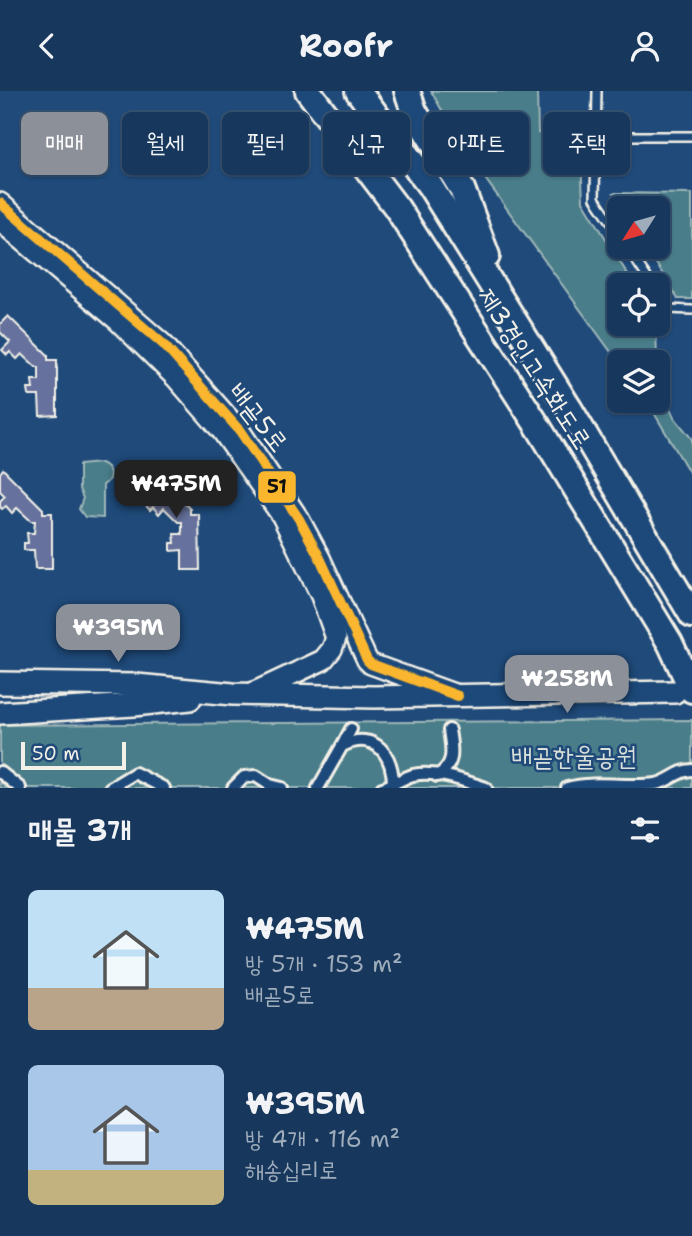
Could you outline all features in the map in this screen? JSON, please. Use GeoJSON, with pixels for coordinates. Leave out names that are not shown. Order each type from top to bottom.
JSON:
{"type":"FeatureCollection","features":[{"type":"Feature","properties":{"kind":"highway","name":"제3경인고속화도로"},"geometry":{"type":"LineString","coordinates":[[308,91],[397,208],[539,428],[670,643],[683,691]]}},
{"type":"Feature","properties":{"kind":"highway","name":"제3경인고속화도로"},"geometry":{"type":"LineString","coordinates":[[358,91],[430,186],[569,408],[692,615]]}},
{"type":"Feature","properties":{"kind":"highway"},"geometry":{"type":"LineString","coordinates":[[407,91],[414,111],[462,188],[505,306]]}},
{"type":"Feature","properties":{"kind":"main road"},"geometry":{"type":"LineString","coordinates":[[0,683],[136,685],[242,694],[374,697],[683,691]]}},
{"type":"Feature","properties":{"kind":"main road"},"geometry":{"type":"LineString","coordinates":[[0,713],[134,705],[242,694]]}},
{"type":"Feature","properties":{"kind":"street","name":"배곧5로"},"geometry":{"type":"LineString","coordinates":[[2,213],[176,378],[222,431],[282,516],[321,596],[336,638],[332,649],[323,660],[242,694]]}},
{"type":"Feature","properties":{"kind":"street","name":"배곧5로"},"geometry":{"type":"LineString","coordinates":[[2,213],[163,344],[240,431],[299,519],[367,660],[458,696]]}},
{"type":"Feature","properties":{"kind":"street"},"geometry":{"type":"LineString","coordinates":[[318,788],[351,729]]}},
{"type":"Feature","properties":{"kind":"street"},"geometry":{"type":"LineString","coordinates":[[437,776],[447,770],[452,758],[449,730]]}},
{"type":"Feature","properties":{"kind":"street"},"geometry":{"type":"LineString","coordinates":[[342,746],[360,740],[378,746],[386,753],[394,786]]}},
{"type":"Feature","properties":{"kind":"street"},"geometry":{"type":"LineString","coordinates":[[658,784],[685,770],[692,770]]}},
{"type":"Feature","properties":{"kind":"street"},"geometry":{"type":"LineString","coordinates":[[0,772],[20,788]]}},
{"type":"Feature","properties":{"kind":"street"},"geometry":{"type":"LineString","coordinates":[[110,788],[135,773],[164,788]]}},
{"type":"Feature","properties":{"kind":"street"},"geometry":{"type":"LineString","coordinates":[[382,788],[394,786],[410,776],[425,774],[485,788]]}},
{"type":"Feature","properties":{"kind":"street"},"geometry":{"type":"LineString","coordinates":[[233,788],[244,777],[256,776],[270,785],[282,788]]}},
{"type":"Feature","properties":{"kind":"street"},"geometry":{"type":"LineString","coordinates":[[567,788],[597,784],[658,784],[671,788]]}},
{"type":"Feature","properties":{"kind":"lane"},"geometry":{"type":"LineString","coordinates":[[597,91],[597,112]]}},
{"type":"Feature","properties":{"kind":"lane"},"geometry":{"type":"LineString","coordinates":[[630,136],[692,136]]}},
{"type":"Feature","properties":{"kind":"lane"},"geometry":{"type":"LineString","coordinates":[[596,175],[596,198],[607,215]]}},
{"type":"Feature","properties":{"kind":"lane"},"geometry":{"type":"LineString","coordinates":[[670,309],[692,310]]}},
{"type":"Feature","properties":{"kind":"green space"},"geometry":{"type":"Polygon","coordinates":[[[431,91],[537,91],[538,133],[543,133],[543,175],[582,175],[583,201],[607,241],[607,259],[618,259],[627,273],[607,273],[607,336],[656,336],[657,350],[610,350],[482,175],[529,175],[529,112],[443,112],[431,91]]]}},
{"type":"Feature","properties":{"kind":"green space"},"geometry":{"type":"Polygon","coordinates":[[[614,193],[692,194],[692,299],[678,299],[670,286],[670,273],[662,273],[653,259],[670,259],[670,196],[616,196],[614,193]]]}},
{"type":"Feature","properties":{"kind":"green space"},"geometry":{"type":"Polygon","coordinates":[[[670,408],[692,439],[692,477],[654,413],[670,413],[670,408]]]}},
{"type":"Feature","properties":{"kind":"green space"},"geometry":{"type":"Polygon","coordinates":[[[101,463],[110,474],[103,485],[103,518],[85,517],[79,509],[83,498],[79,489],[79,465],[101,463]]]}},
{"type":"Feature","properties":{"kind":"green space","name":"배곧한울공원"},"geometry":{"type":"Polygon","coordinates":[[[692,720],[692,788],[0,788],[0,725],[692,720]]]}},
{"type":"Feature","properties":{"kind":"building"},"geometry":{"type":"Polygon","coordinates":[[[8,316],[48,355],[48,360],[57,360],[57,415],[40,416],[39,396],[29,396],[28,389],[33,389],[32,380],[39,380],[39,367],[22,354],[17,359],[10,352],[7,355],[2,350],[10,342],[0,332],[0,324],[8,316]]]}},
{"type":"Feature","properties":{"kind":"building"},"geometry":{"type":"Polygon","coordinates":[[[3,469],[43,509],[43,513],[52,513],[52,569],[35,569],[34,550],[24,550],[24,543],[28,543],[27,533],[34,533],[35,521],[31,521],[17,508],[12,513],[6,506],[2,509],[0,507],[0,501],[5,496],[0,491],[0,473],[3,469]]]}},
{"type":"Feature","properties":{"kind":"building"},"geometry":{"type":"Polygon","coordinates":[[[151,470],[190,509],[190,514],[199,514],[200,570],[182,570],[182,550],[171,551],[171,543],[175,543],[174,534],[182,534],[182,522],[178,522],[164,508],[159,514],[153,507],[150,510],[145,505],[152,497],[139,482],[151,470]]]}},
{"type":"Feature","properties":{"kind":"transit line","name":"51"},"geometry":{"type":"LineString","coordinates":[[0,203],[163,344],[240,431],[299,519],[367,660],[371,664],[458,696]]}}]}
